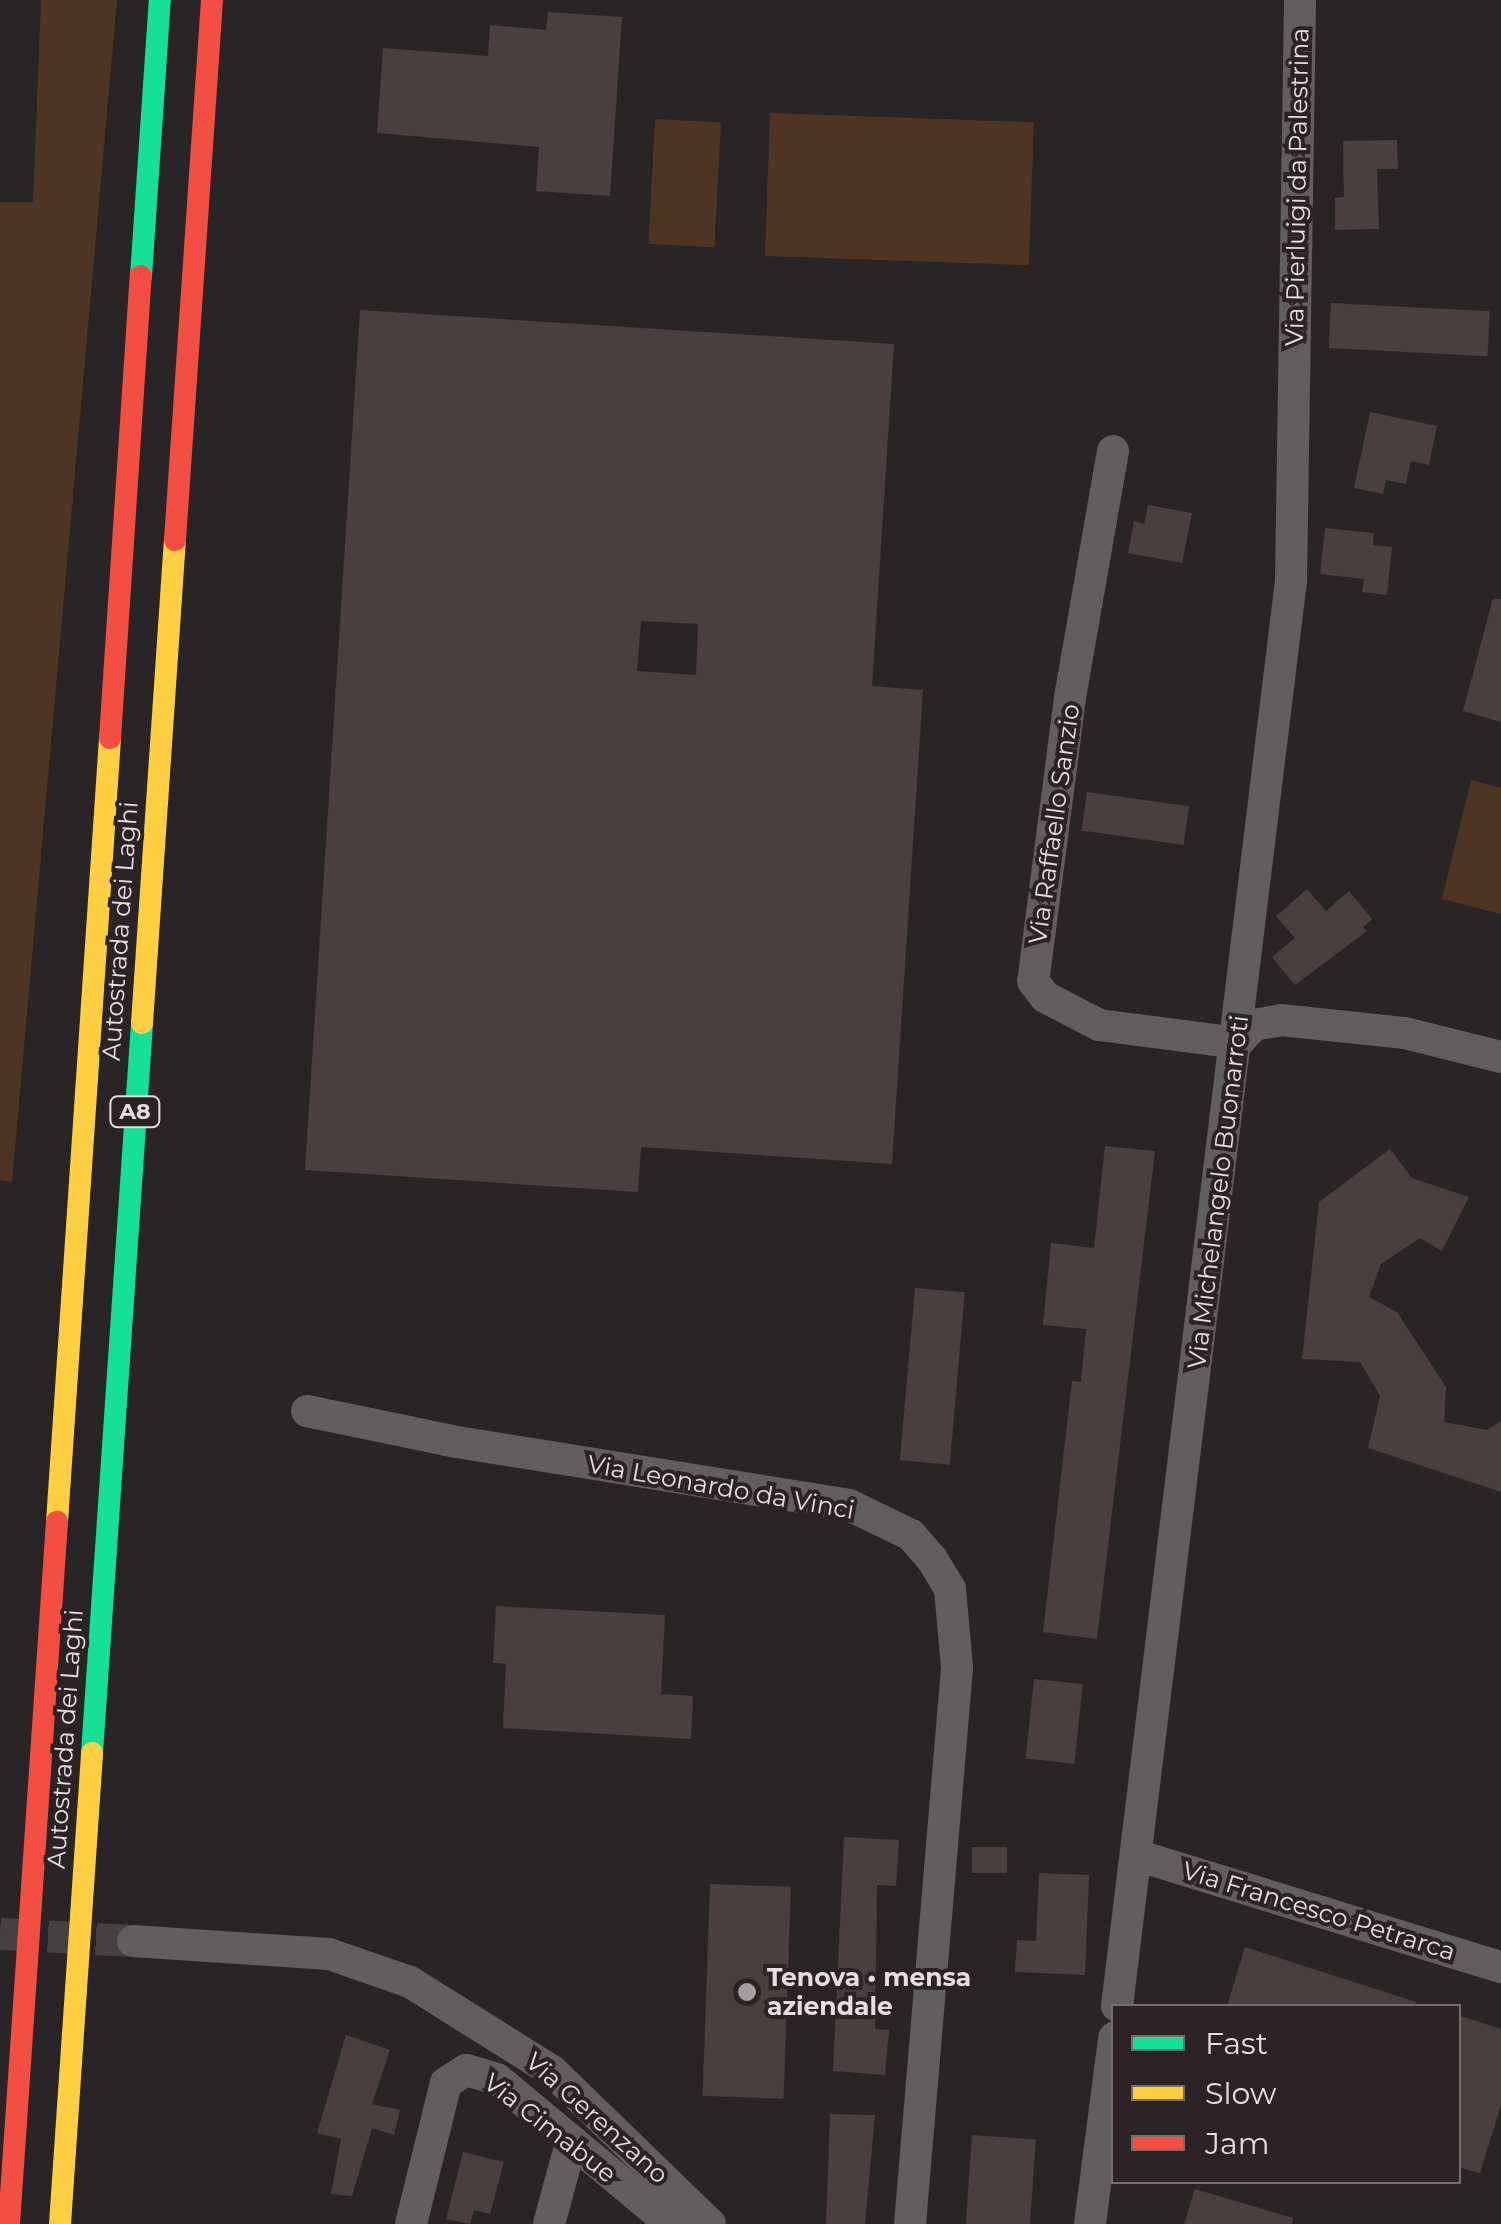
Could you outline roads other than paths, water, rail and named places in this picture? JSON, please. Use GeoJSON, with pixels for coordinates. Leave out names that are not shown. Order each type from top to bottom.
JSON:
{"type":"FeatureCollection","features":[{"type":"Feature","properties":{"kind":"highway","name":"Autostrada dei Laghi"},"geometry":{"type":"LineString","coordinates":[[10,2224],[160,0]]}},
{"type":"Feature","properties":{"kind":"highway","name":"Autostrada dei Laghi"},"geometry":{"type":"LineString","coordinates":[[60,2224],[212,0]]}},
{"type":"Feature","properties":{"kind":"street","name":"Via Pierluigi da Palestrina"},"geometry":{"type":"LineString","coordinates":[[1294,375],[1300,0]]}},
{"type":"Feature","properties":{"kind":"street","name":"Via Michelangelo Buonarroti"},"geometry":{"type":"LineString","coordinates":[[1117,2004],[1237,1043],[1290,580],[1294,375]]}},
{"type":"Feature","properties":{"kind":"street","name":"Via Raffaello Sanzio"},"geometry":{"type":"LineString","coordinates":[[1113,450],[1070,698],[1032,982],[1045,997],[1099,1025],[1237,1043]]}},
{"type":"Feature","properties":{"kind":"street"},"geometry":{"type":"LineString","coordinates":[[1237,1043],[1254,1024],[1281,1020],[1405,1033],[1501,1057]]}},
{"type":"Feature","properties":{"kind":"street","name":"Via Leonardo da Vinci"},"geometry":{"type":"LineString","coordinates":[[306,1410],[457,1442],[849,1505],[911,1536],[932,1559],[950,1588],[956,1668],[910,2224]]}},
{"type":"Feature","properties":{"kind":"street","name":"Via Francesco Petrarca"},"geometry":{"type":"LineString","coordinates":[[1136,1855],[1501,1967]]}},
{"type":"Feature","properties":{"kind":"street","name":"Via Gerenzano"},"geometry":{"type":"LineString","coordinates":[[133,1941],[329,1954],[410,1982],[552,2071],[707,2223]]}},
{"type":"Feature","properties":{"kind":"street"},"geometry":{"type":"LineString","coordinates":[[1090,2224],[1111,2061]]}},
{"type":"Feature","properties":{"kind":"street","name":"Via Cimabue"},"geometry":{"type":"LineString","coordinates":[[411,2224],[446,2083],[455,2073],[482,2071],[671,2224]]}},
{"type":"Feature","properties":{"kind":"street"},"geometry":{"type":"LineString","coordinates":[[549,2224],[570,2143]]}},
{"type":"Feature","properties":{"kind":"tunnel"},"geometry":{"type":"LineString","coordinates":[[0,1934],[133,1941]]}},
{"type":"Feature","properties":{"kind":"place","name":"Tenova • mensa aziendale"},"geometry":{"type":"Point","coordinates":[747,1992]}}]}
